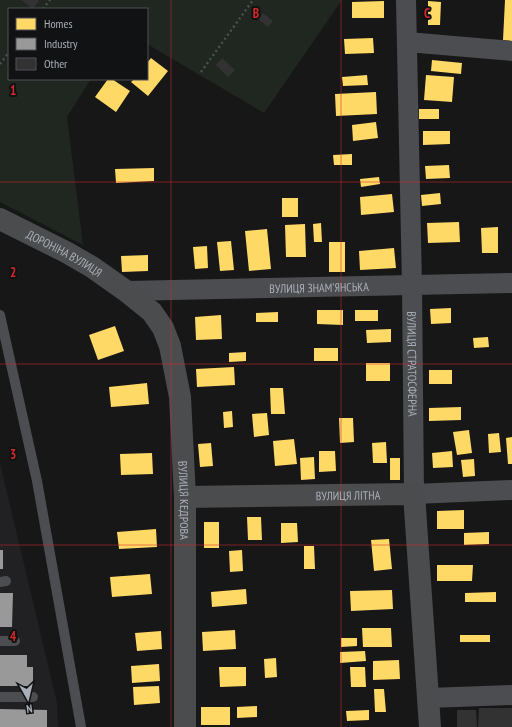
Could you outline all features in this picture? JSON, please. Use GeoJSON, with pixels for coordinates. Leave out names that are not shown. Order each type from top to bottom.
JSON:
{"type":"FeatureCollection","features":[{"type":"Feature","properties":{"kind":"street","name":"ВУЛИЦЯ СТРАТОСФЕРНА"},"geometry":{"type":"LineString","coordinates":[[406,0],[412,286],[414,494],[430,727]]}},
{"type":"Feature","properties":{"kind":"street"},"geometry":{"type":"LineString","coordinates":[[407,42],[512,51]]}},
{"type":"Feature","properties":{"kind":"street","name":"ДОРОНІНА ВУЛИЦЯ"},"geometry":{"type":"LineString","coordinates":[[0,219],[92,266],[126,291]]}},
{"type":"Feature","properties":{"kind":"street","name":"ВУЛИЦЯ ЗНАМ’ЯНСЬКА"},"geometry":{"type":"LineString","coordinates":[[126,291],[512,284]]}},
{"type":"Feature","properties":{"kind":"street","name":"ВУЛИЦЯ КЕДРОВА"},"geometry":{"type":"LineString","coordinates":[[126,291],[152,312],[163,328],[170,346],[180,397],[185,497],[185,727]]}},
{"type":"Feature","properties":{"kind":"street","name":"ВУЛИЦЯ ЛІТНА"},"geometry":{"type":"LineString","coordinates":[[185,497],[414,494],[512,490]]}},
{"type":"Feature","properties":{"kind":"street"},"geometry":{"type":"LineString","coordinates":[[428,698],[512,695]]}},
{"type":"Feature","properties":{"kind":"lane"},"geometry":{"type":"LineString","coordinates":[[0,315],[37,481],[81,727]]}},
{"type":"Feature","properties":{"kind":"lane"},"geometry":{"type":"LineString","coordinates":[[0,641],[15,641]]}},
{"type":"Feature","properties":{"kind":"lane"},"geometry":{"type":"LineString","coordinates":[[0,697],[33,697]]}},
{"type":"Feature","properties":{"kind":"path"},"geometry":{"type":"LineString","coordinates":[[44,8],[50,0]]}},
{"type":"Feature","properties":{"kind":"path"},"geometry":{"type":"LineString","coordinates":[[201,72],[253,0]]}},
{"type":"Feature","properties":{"kind":"path"},"geometry":{"type":"LineString","coordinates":[[0,64],[8,53]]}},
{"type":"Feature","properties":{"kind":"shaded area"},"geometry":{"type":"Polygon","coordinates":[[[0,0],[342,0],[264,113],[148,45],[148,8],[8,8],[8,80],[90,80],[67,117],[83,245],[0,202],[0,0]]]}},
{"type":"Feature","properties":{"kind":"shaded area"},"geometry":{"type":"Polygon","coordinates":[[[0,463],[57,703],[58,727],[0,727],[0,463]]]}},
{"type":"Feature","properties":{"kind":"building: Homes"},"geometry":{"type":"Polygon","coordinates":[[[505,0],[512,0],[512,41],[503,40],[505,0]]]}},
{"type":"Feature","properties":{"kind":"building: Homes"},"geometry":{"type":"Polygon","coordinates":[[[384,1],[384,18],[352,18],[352,2],[384,1]]]}},
{"type":"Feature","properties":{"kind":"building: Homes"},"geometry":{"type":"Polygon","coordinates":[[[428,1],[441,2],[440,25],[428,25],[428,1]]]}},
{"type":"Feature","properties":{"kind":"building: Homes"},"geometry":{"type":"Polygon","coordinates":[[[373,38],[374,53],[345,54],[344,39],[373,38]]]}},
{"type":"Feature","properties":{"kind":"building: Homes"},"geometry":{"type":"Polygon","coordinates":[[[151,58],[168,71],[148,96],[131,82],[133,80],[148,80],[148,62],[151,58]]]}},
{"type":"Feature","properties":{"kind":"building: Homes"},"geometry":{"type":"Polygon","coordinates":[[[432,60],[462,63],[461,74],[431,71],[432,60]]]}},
{"type":"Feature","properties":{"kind":"building: Homes"},"geometry":{"type":"Polygon","coordinates":[[[367,75],[368,85],[343,86],[342,77],[367,75]]]}},
{"type":"Feature","properties":{"kind":"building: Homes"},"geometry":{"type":"Polygon","coordinates":[[[426,75],[454,77],[452,102],[424,100],[426,75]]]}},
{"type":"Feature","properties":{"kind":"building: Homes"},"geometry":{"type":"Polygon","coordinates":[[[107,80],[114,80],[130,91],[116,112],[95,97],[107,80]]]}},
{"type":"Feature","properties":{"kind":"building: Homes"},"geometry":{"type":"Polygon","coordinates":[[[376,92],[377,114],[336,116],[335,94],[376,92]]]}},
{"type":"Feature","properties":{"kind":"building: Homes"},"geometry":{"type":"Polygon","coordinates":[[[419,109],[439,109],[439,119],[419,119],[419,109]]]}},
{"type":"Feature","properties":{"kind":"building: Homes"},"geometry":{"type":"Polygon","coordinates":[[[376,122],[378,138],[353,141],[352,125],[376,122]]]}},
{"type":"Feature","properties":{"kind":"building: Homes"},"geometry":{"type":"Polygon","coordinates":[[[423,131],[450,131],[450,144],[423,145],[423,131]]]}},
{"type":"Feature","properties":{"kind":"building: Homes"},"geometry":{"type":"Polygon","coordinates":[[[352,154],[352,165],[334,165],[333,155],[352,154]]]}},
{"type":"Feature","properties":{"kind":"building: Homes"},"geometry":{"type":"Polygon","coordinates":[[[449,165],[450,178],[426,179],[425,166],[449,165]]]}},
{"type":"Feature","properties":{"kind":"building: Homes"},"geometry":{"type":"Polygon","coordinates":[[[154,168],[154,181],[116,183],[115,169],[154,168]]]}},
{"type":"Feature","properties":{"kind":"building: Homes"},"geometry":{"type":"Polygon","coordinates":[[[379,177],[380,184],[361,187],[360,179],[379,177]]]}},
{"type":"Feature","properties":{"kind":"building: Homes"},"geometry":{"type":"Polygon","coordinates":[[[440,193],[441,204],[422,206],[421,195],[440,193]]]}},
{"type":"Feature","properties":{"kind":"building: Homes"},"geometry":{"type":"Polygon","coordinates":[[[392,194],[394,212],[361,215],[360,197],[392,194]]]}},
{"type":"Feature","properties":{"kind":"building: Homes"},"geometry":{"type":"Polygon","coordinates":[[[282,198],[298,198],[298,217],[282,217],[282,198]]]}},
{"type":"Feature","properties":{"kind":"building: Homes"},"geometry":{"type":"Polygon","coordinates":[[[459,222],[460,242],[428,243],[427,223],[459,222]]]}},
{"type":"Feature","properties":{"kind":"building: Homes"},"geometry":{"type":"Polygon","coordinates":[[[321,223],[322,242],[314,242],[313,224],[321,223]]]}},
{"type":"Feature","properties":{"kind":"building: Homes"},"geometry":{"type":"Polygon","coordinates":[[[305,224],[306,257],[286,257],[285,225],[305,224]]]}},
{"type":"Feature","properties":{"kind":"building: Homes"},"geometry":{"type":"Polygon","coordinates":[[[498,227],[498,253],[482,253],[481,228],[498,227]]]}},
{"type":"Feature","properties":{"kind":"building: Homes"},"geometry":{"type":"Polygon","coordinates":[[[267,229],[271,269],[249,271],[245,231],[267,229]]]}},
{"type":"Feature","properties":{"kind":"building: Homes"},"geometry":{"type":"Polygon","coordinates":[[[231,241],[234,270],[220,271],[217,242],[231,241]]]}},
{"type":"Feature","properties":{"kind":"building: Homes"},"geometry":{"type":"Polygon","coordinates":[[[329,242],[345,242],[345,272],[329,272],[329,242]]]}},
{"type":"Feature","properties":{"kind":"building: Homes"},"geometry":{"type":"Polygon","coordinates":[[[207,246],[208,268],[195,269],[193,247],[207,246]]]}},
{"type":"Feature","properties":{"kind":"building: Homes"},"geometry":{"type":"Polygon","coordinates":[[[394,248],[396,268],[360,270],[359,251],[394,248]]]}},
{"type":"Feature","properties":{"kind":"building: Homes"},"geometry":{"type":"Polygon","coordinates":[[[148,255],[148,271],[122,272],[121,256],[148,255]]]}},
{"type":"Feature","properties":{"kind":"building: Homes"},"geometry":{"type":"Polygon","coordinates":[[[451,308],[451,323],[431,324],[430,309],[451,308]]]}},
{"type":"Feature","properties":{"kind":"building: Homes"},"geometry":{"type":"Polygon","coordinates":[[[317,310],[343,310],[343,325],[317,324],[317,310]]]}},
{"type":"Feature","properties":{"kind":"building: Homes"},"geometry":{"type":"Polygon","coordinates":[[[355,310],[378,310],[378,321],[355,321],[355,310]]]}},
{"type":"Feature","properties":{"kind":"building: Homes"},"geometry":{"type":"Polygon","coordinates":[[[278,312],[278,322],[256,322],[256,313],[278,312]]]}},
{"type":"Feature","properties":{"kind":"building: Homes"},"geometry":{"type":"Polygon","coordinates":[[[221,315],[222,339],[196,340],[195,317],[221,315]]]}},
{"type":"Feature","properties":{"kind":"building: Homes"},"geometry":{"type":"Polygon","coordinates":[[[115,326],[124,351],[98,360],[89,335],[115,326]]]}},
{"type":"Feature","properties":{"kind":"building: Homes"},"geometry":{"type":"Polygon","coordinates":[[[391,329],[391,342],[367,343],[366,330],[391,329]]]}},
{"type":"Feature","properties":{"kind":"building: Homes"},"geometry":{"type":"Polygon","coordinates":[[[488,337],[489,347],[474,348],[473,338],[488,337]]]}},
{"type":"Feature","properties":{"kind":"building: Homes"},"geometry":{"type":"Polygon","coordinates":[[[314,348],[338,348],[338,361],[314,361],[314,348]]]}},
{"type":"Feature","properties":{"kind":"building: Homes"},"geometry":{"type":"Polygon","coordinates":[[[246,352],[246,361],[229,362],[229,353],[246,352]]]}},
{"type":"Feature","properties":{"kind":"building: Homes"},"geometry":{"type":"Polygon","coordinates":[[[366,363],[390,363],[390,381],[366,381],[366,363]]]}},
{"type":"Feature","properties":{"kind":"building: Homes"},"geometry":{"type":"Polygon","coordinates":[[[234,367],[235,385],[197,387],[196,369],[234,367]]]}},
{"type":"Feature","properties":{"kind":"building: Homes"},"geometry":{"type":"Polygon","coordinates":[[[429,370],[452,370],[452,384],[429,384],[429,370]]]}},
{"type":"Feature","properties":{"kind":"building: Homes"},"geometry":{"type":"Polygon","coordinates":[[[147,383],[149,404],[111,407],[109,387],[147,383]]]}},
{"type":"Feature","properties":{"kind":"building: Homes"},"geometry":{"type":"Polygon","coordinates":[[[270,388],[283,388],[285,414],[271,414],[270,388]]]}},
{"type":"Feature","properties":{"kind":"building: Homes"},"geometry":{"type":"Polygon","coordinates":[[[461,407],[461,420],[429,421],[429,408],[461,407]]]}},
{"type":"Feature","properties":{"kind":"building: Homes"},"geometry":{"type":"Polygon","coordinates":[[[232,411],[233,427],[224,428],[223,412],[232,411]]]}},
{"type":"Feature","properties":{"kind":"building: Homes"},"geometry":{"type":"Polygon","coordinates":[[[267,413],[269,435],[254,437],[252,414],[267,413]]]}},
{"type":"Feature","properties":{"kind":"building: Homes"},"geometry":{"type":"Polygon","coordinates":[[[339,418],[353,418],[354,442],[340,443],[339,418]]]}},
{"type":"Feature","properties":{"kind":"building: Homes"},"geometry":{"type":"Polygon","coordinates":[[[469,430],[472,453],[457,455],[453,432],[469,430]]]}},
{"type":"Feature","properties":{"kind":"building: Homes"},"geometry":{"type":"Polygon","coordinates":[[[499,433],[501,452],[489,453],[488,434],[499,433]]]}},
{"type":"Feature","properties":{"kind":"building: Homes"},"geometry":{"type":"Polygon","coordinates":[[[512,437],[512,464],[508,464],[506,438],[512,437]]]}},
{"type":"Feature","properties":{"kind":"building: Homes"},"geometry":{"type":"Polygon","coordinates":[[[294,439],[297,464],[275,466],[273,441],[294,439]]]}},
{"type":"Feature","properties":{"kind":"building: Homes"},"geometry":{"type":"Polygon","coordinates":[[[386,442],[387,463],[373,463],[372,443],[386,442]]]}},
{"type":"Feature","properties":{"kind":"building: Homes"},"geometry":{"type":"Polygon","coordinates":[[[211,443],[213,466],[200,467],[198,444],[211,443]]]}},
{"type":"Feature","properties":{"kind":"building: Homes"},"geometry":{"type":"Polygon","coordinates":[[[319,451],[335,451],[336,471],[319,472],[319,451]]]}},
{"type":"Feature","properties":{"kind":"building: Homes"},"geometry":{"type":"Polygon","coordinates":[[[452,451],[453,467],[433,468],[432,453],[452,451]]]}},
{"type":"Feature","properties":{"kind":"building: Homes"},"geometry":{"type":"Polygon","coordinates":[[[152,453],[153,474],[121,475],[120,454],[152,453]]]}},
{"type":"Feature","properties":{"kind":"building: Homes"},"geometry":{"type":"Polygon","coordinates":[[[314,457],[315,479],[301,480],[300,458],[314,457]]]}},
{"type":"Feature","properties":{"kind":"building: Homes"},"geometry":{"type":"Polygon","coordinates":[[[390,458],[400,458],[400,480],[390,480],[390,458]]]}},
{"type":"Feature","properties":{"kind":"building: Homes"},"geometry":{"type":"Polygon","coordinates":[[[474,459],[475,476],[463,477],[461,460],[474,459]]]}},
{"type":"Feature","properties":{"kind":"building: Homes"},"geometry":{"type":"Polygon","coordinates":[[[464,510],[464,529],[437,529],[437,511],[464,510]]]}},
{"type":"Feature","properties":{"kind":"building: Homes"},"geometry":{"type":"Polygon","coordinates":[[[247,517],[261,517],[262,540],[248,540],[247,517]]]}},
{"type":"Feature","properties":{"kind":"building: Homes"},"geometry":{"type":"Polygon","coordinates":[[[204,522],[219,522],[219,548],[204,548],[204,522]]]}},
{"type":"Feature","properties":{"kind":"building: Homes"},"geometry":{"type":"Polygon","coordinates":[[[281,523],[297,523],[298,542],[281,543],[281,523]]]}},
{"type":"Feature","properties":{"kind":"building: Homes"},"geometry":{"type":"Polygon","coordinates":[[[156,529],[157,547],[119,549],[117,532],[156,529]]]}},
{"type":"Feature","properties":{"kind":"building: Homes"},"geometry":{"type":"Polygon","coordinates":[[[489,532],[489,544],[464,545],[464,533],[489,532]]]}},
{"type":"Feature","properties":{"kind":"building: Homes"},"geometry":{"type":"Polygon","coordinates":[[[389,539],[392,569],[374,571],[371,540],[389,539]]]}},
{"type":"Feature","properties":{"kind":"building: Homes"},"geometry":{"type":"Polygon","coordinates":[[[304,546],[314,546],[315,569],[304,569],[304,546]]]}},
{"type":"Feature","properties":{"kind":"building: Homes"},"geometry":{"type":"Polygon","coordinates":[[[242,550],[243,571],[230,572],[229,551],[242,550]]]}},
{"type":"Feature","properties":{"kind":"building: Homes"},"geometry":{"type":"Polygon","coordinates":[[[437,565],[473,565],[472,581],[437,581],[437,565]]]}},
{"type":"Feature","properties":{"kind":"building: Homes"},"geometry":{"type":"Polygon","coordinates":[[[150,574],[152,594],[112,597],[110,577],[150,574]]]}},
{"type":"Feature","properties":{"kind":"building: Homes"},"geometry":{"type":"Polygon","coordinates":[[[246,589],[247,604],[212,607],[211,592],[246,589]]]}},
{"type":"Feature","properties":{"kind":"building: Homes"},"geometry":{"type":"Polygon","coordinates":[[[392,590],[393,609],[351,611],[350,591],[392,590]]]}},
{"type":"Feature","properties":{"kind":"building: Homes"},"geometry":{"type":"Polygon","coordinates":[[[496,592],[496,602],[465,602],[465,593],[496,592]]]}},
{"type":"Feature","properties":{"kind":"building: Homes"},"geometry":{"type":"Polygon","coordinates":[[[362,628],[391,628],[392,647],[363,647],[362,628]]]}},
{"type":"Feature","properties":{"kind":"building: Homes"},"geometry":{"type":"Polygon","coordinates":[[[235,630],[236,649],[203,651],[202,632],[235,630]]]}},
{"type":"Feature","properties":{"kind":"building: Homes"},"geometry":{"type":"Polygon","coordinates":[[[161,631],[162,649],[137,651],[135,633],[161,631]]]}},
{"type":"Feature","properties":{"kind":"building: Homes"},"geometry":{"type":"Polygon","coordinates":[[[460,635],[490,635],[490,642],[460,642],[460,635]]]}},
{"type":"Feature","properties":{"kind":"building: Homes"},"geometry":{"type":"Polygon","coordinates":[[[341,638],[357,638],[357,646],[341,647],[341,638]]]}},
{"type":"Feature","properties":{"kind":"building: Homes"},"geometry":{"type":"Polygon","coordinates":[[[365,651],[366,661],[340,663],[340,652],[365,651]]]}},
{"type":"Feature","properties":{"kind":"building: Homes"},"geometry":{"type":"Polygon","coordinates":[[[276,658],[277,677],[265,678],[264,659],[276,658]]]}},
{"type":"Feature","properties":{"kind":"building: Homes"},"geometry":{"type":"Polygon","coordinates":[[[399,660],[400,679],[373,680],[373,661],[399,660]]]}},
{"type":"Feature","properties":{"kind":"building: Homes"},"geometry":{"type":"Polygon","coordinates":[[[159,664],[160,681],[132,683],[131,666],[159,664]]]}},
{"type":"Feature","properties":{"kind":"building: Homes"},"geometry":{"type":"Polygon","coordinates":[[[219,667],[246,667],[246,686],[220,687],[219,667]]]}},
{"type":"Feature","properties":{"kind":"building: Homes"},"geometry":{"type":"Polygon","coordinates":[[[350,667],[365,667],[366,687],[351,687],[350,667]]]}},
{"type":"Feature","properties":{"kind":"building: Homes"},"geometry":{"type":"Polygon","coordinates":[[[159,686],[160,703],[134,705],[133,687],[159,686]]]}},
{"type":"Feature","properties":{"kind":"building: Homes"},"geometry":{"type":"Polygon","coordinates":[[[374,689],[384,689],[386,712],[375,712],[374,689]]]}},
{"type":"Feature","properties":{"kind":"building: Homes"},"geometry":{"type":"Polygon","coordinates":[[[257,706],[257,717],[237,718],[237,707],[257,706]]]}},
{"type":"Feature","properties":{"kind":"building: Homes"},"geometry":{"type":"Polygon","coordinates":[[[201,707],[230,707],[230,725],[201,725],[201,707]]]}},
{"type":"Feature","properties":{"kind":"building: Homes"},"geometry":{"type":"Polygon","coordinates":[[[369,710],[369,720],[347,721],[346,711],[369,710]]]}},
{"type":"Feature","properties":{"kind":"building: Industry"},"geometry":{"type":"Polygon","coordinates":[[[0,550],[3,550],[3,569],[0,569],[0,550]]]}},
{"type":"Feature","properties":{"kind":"building: Industry"},"geometry":{"type":"Polygon","coordinates":[[[0,593],[13,593],[12,627],[0,627],[0,593]]]}},
{"type":"Feature","properties":{"kind":"building: Industry"},"geometry":{"type":"Polygon","coordinates":[[[0,655],[27,655],[27,667],[33,667],[33,686],[0,686],[0,655]]]}},
{"type":"Feature","properties":{"kind":"building: Industry"},"geometry":{"type":"Polygon","coordinates":[[[0,709],[47,710],[47,727],[0,727],[0,709]]]}},
{"type":"Feature","properties":{"kind":"building: Other"},"geometry":{"type":"Polygon","coordinates":[[[21,0],[38,0],[39,1],[34,8],[21,0]]]}},
{"type":"Feature","properties":{"kind":"building: Other"},"geometry":{"type":"Polygon","coordinates":[[[263,13],[273,21],[268,27],[258,19],[263,13]]]}},
{"type":"Feature","properties":{"kind":"building: Other"},"geometry":{"type":"Polygon","coordinates":[[[222,58],[235,70],[228,77],[216,65],[222,58]]]}},
{"type":"Feature","properties":{"kind":"building: Other"},"geometry":{"type":"Polygon","coordinates":[[[479,708],[512,708],[512,727],[478,727],[479,708]]]}},
{"type":"Feature","properties":{"kind":"building: Other"},"geometry":{"type":"Polygon","coordinates":[[[457,710],[476,710],[477,727],[457,727],[457,710]]]}}]}
